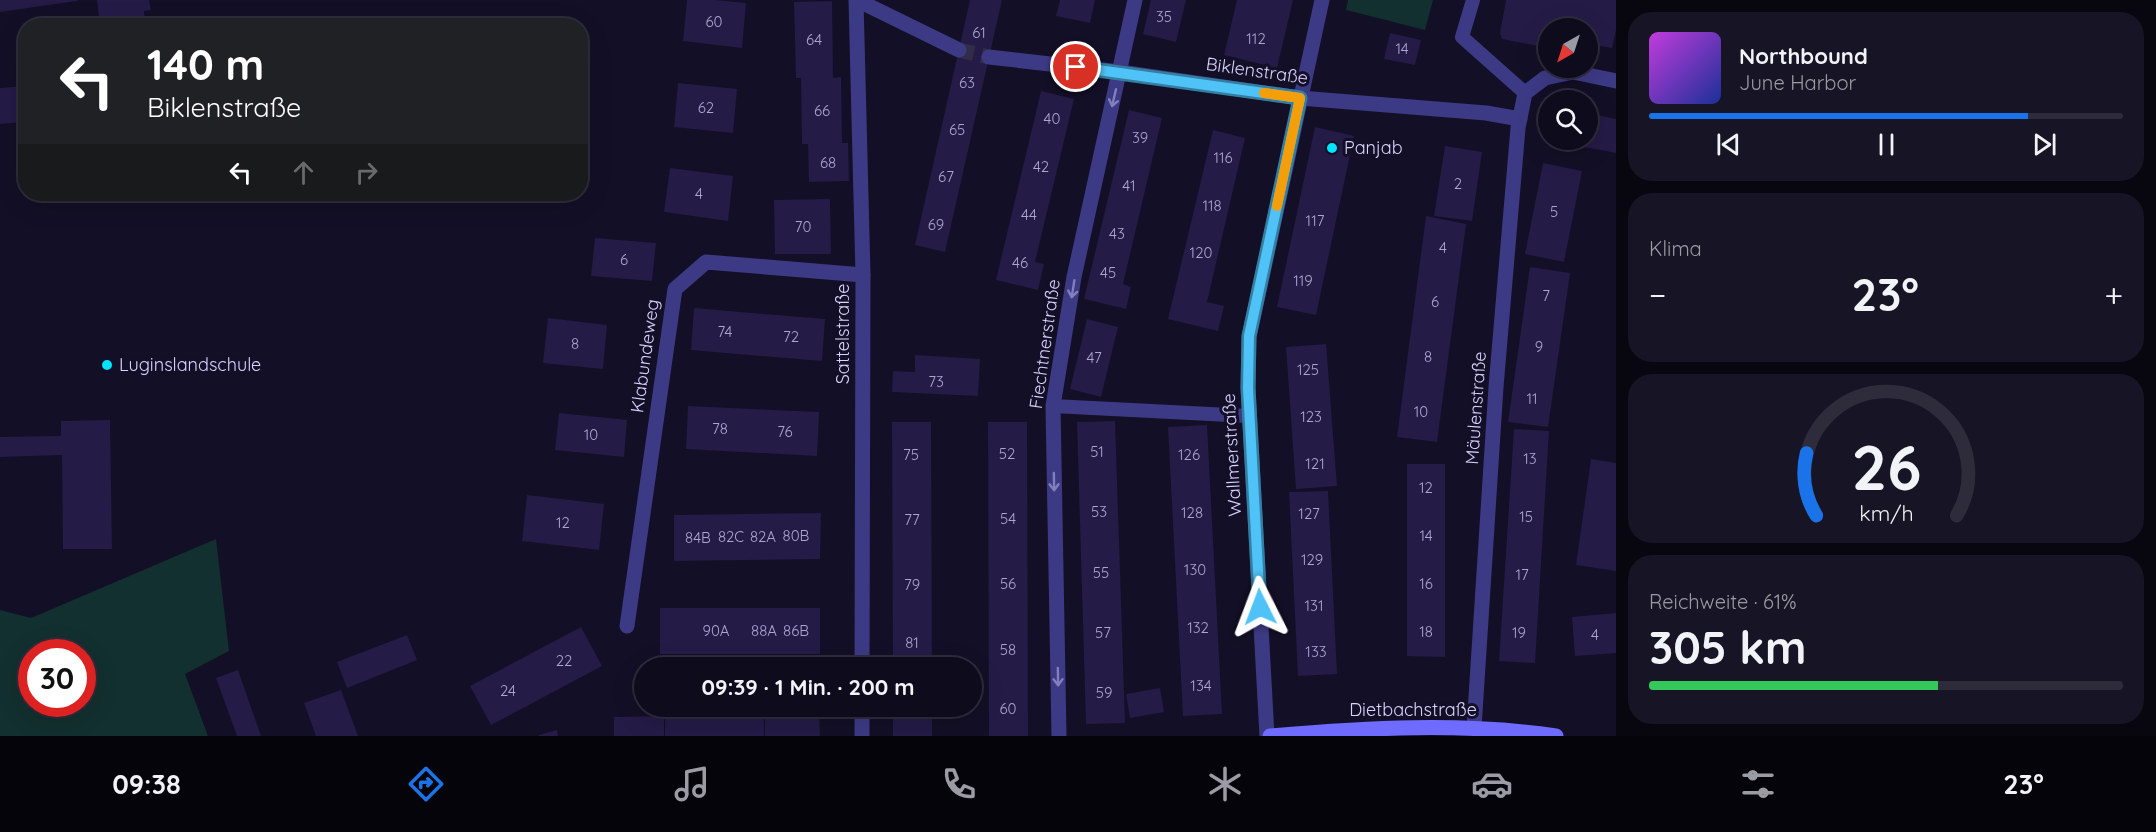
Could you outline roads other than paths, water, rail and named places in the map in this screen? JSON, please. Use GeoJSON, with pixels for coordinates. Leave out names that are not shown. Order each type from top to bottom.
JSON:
{"type":"FeatureCollection","features":[{"type":"Feature","properties":{"kind":"main road","name":"Dietbachstraße"},"geometry":{"type":"LineString","coordinates":[[1268,736],[1352,729],[1464,730],[1556,736]]}},
{"type":"Feature","properties":{"kind":"street"},"geometry":{"type":"LineString","coordinates":[[857,0],[959,51]]}},
{"type":"Feature","properties":{"kind":"street","name":"Sattelstraße"},"geometry":{"type":"LineString","coordinates":[[857,0],[863,275],[862,657]]}},
{"type":"Feature","properties":{"kind":"street","name":"Fiechtnerstraße"},"geometry":{"type":"LineString","coordinates":[[1059,736],[1053,406],[1074,277],[1135,0]]}},
{"type":"Feature","properties":{"kind":"street","name":"Wallmerstraße"},"geometry":{"type":"LineString","coordinates":[[1268,736],[1249,416],[1249,336],[1322,0]]}},
{"type":"Feature","properties":{"kind":"street","name":"Biklenstraße"},"geometry":{"type":"LineString","coordinates":[[989,57],[1120,72],[1300,98],[1486,113],[1520,119]]}},
{"type":"Feature","properties":{"kind":"street"},"geometry":{"type":"LineString","coordinates":[[1525,93],[1545,78],[1573,72],[1616,81]]}},
{"type":"Feature","properties":{"kind":"street","name":"Mäulenstraße"},"geometry":{"type":"LineString","coordinates":[[1464,730],[1520,119],[1525,93]]}},
{"type":"Feature","properties":{"kind":"street","name":"Klabundeweg"},"geometry":{"type":"LineString","coordinates":[[627,626],[675,289],[706,262],[863,275]]}},
{"type":"Feature","properties":{"kind":"street"},"geometry":{"type":"LineString","coordinates":[[862,717],[862,736]]}},
{"type":"Feature","properties":{"kind":"lane"},"geometry":{"type":"LineString","coordinates":[[1473,0],[1462,37],[1525,93]]}},
{"type":"Feature","properties":{"kind":"lane"},"geometry":{"type":"LineString","coordinates":[[1053,406],[1249,416]]}},
{"type":"Feature","properties":{"kind":"tunnel"},"geometry":{"type":"LineString","coordinates":[[959,50],[989,57]]}},
{"type":"Feature","properties":{"kind":"place","name":"Panjab"},"geometry":{"type":"Point","coordinates":[1332,148]}},
{"type":"Feature","properties":{"kind":"place","name":"Luginslandschule"},"geometry":{"type":"Point","coordinates":[107,365]}}]}
